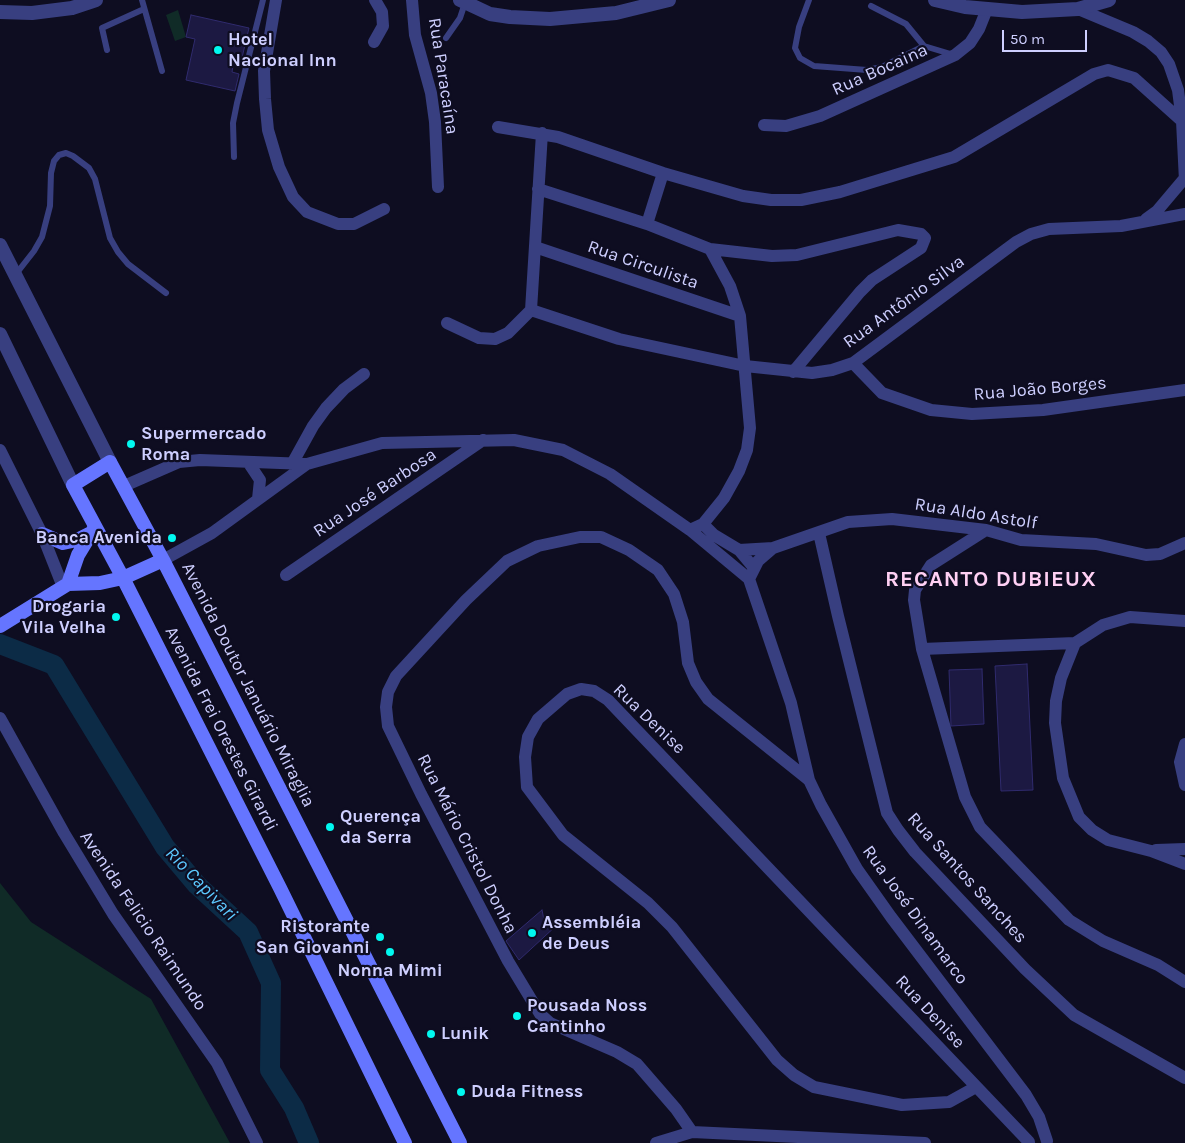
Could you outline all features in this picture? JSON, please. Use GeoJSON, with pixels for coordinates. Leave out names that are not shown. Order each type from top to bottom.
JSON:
{"type":"FeatureCollection","features":[{"type":"Feature","properties":{"kind":"main road"},"geometry":{"type":"LineString","coordinates":[[73,485],[110,462]]}},
{"type":"Feature","properties":{"kind":"main road","name":"Avenida Doutor Januário Miraglia"},"geometry":{"type":"LineString","coordinates":[[110,462],[163,560],[460,1143]]}},
{"type":"Feature","properties":{"kind":"main road","name":"Avenida Frei Orestes Girardi"},"geometry":{"type":"LineString","coordinates":[[73,485],[92,531],[123,578],[280,888],[405,1143]]}},
{"type":"Feature","properties":{"kind":"main road"},"geometry":{"type":"LineString","coordinates":[[42,534],[63,543],[77,540],[92,531]]}},
{"type":"Feature","properties":{"kind":"main road"},"geometry":{"type":"LineString","coordinates":[[65,585],[78,555],[92,531]]}},
{"type":"Feature","properties":{"kind":"main road"},"geometry":{"type":"LineString","coordinates":[[0,626],[65,585],[100,583],[123,578],[163,560]]}},
{"type":"Feature","properties":{"kind":"street"},"geometry":{"type":"LineString","coordinates":[[0,12],[32,13],[72,8],[96,0]]}},
{"type":"Feature","properties":{"kind":"street"},"geometry":{"type":"LineString","coordinates":[[276,0],[264,71],[265,99],[268,130],[279,167],[293,197],[308,212],[338,224],[354,224],[384,209]]}},
{"type":"Feature","properties":{"kind":"street"},"geometry":{"type":"LineString","coordinates":[[374,42],[383,26],[382,12],[375,0]]}},
{"type":"Feature","properties":{"kind":"street","name":"Rua Paracaína"},"geometry":{"type":"LineString","coordinates":[[412,0],[415,35],[431,93],[435,122],[438,187]]}},
{"type":"Feature","properties":{"kind":"street"},"geometry":{"type":"LineString","coordinates":[[462,2],[490,14],[550,19],[616,13],[645,8],[669,0]]}},
{"type":"Feature","properties":{"kind":"street"},"geometry":{"type":"LineString","coordinates":[[935,0],[987,10],[1022,12],[1109,0]]}},
{"type":"Feature","properties":{"kind":"street"},"geometry":{"type":"LineString","coordinates":[[1073,6],[1133,32],[1161,52],[1169,64],[1178,90],[1182,121],[1185,180]]}},
{"type":"Feature","properties":{"kind":"street","name":"Rua Bocaina"},"geometry":{"type":"LineString","coordinates":[[764,125],[786,126],[820,116],[955,55],[974,36],[987,10]]}},
{"type":"Feature","properties":{"kind":"street"},"geometry":{"type":"LineString","coordinates":[[498,127],[542,133],[663,173],[743,196],[771,200],[801,200],[840,192],[954,157],[1094,74],[1108,70],[1134,78],[1182,121]]}},
{"type":"Feature","properties":{"kind":"street"},"geometry":{"type":"LineString","coordinates":[[448,324],[487,340],[495,339],[508,333],[531,310],[542,133]]}},
{"type":"Feature","properties":{"kind":"street"},"geometry":{"type":"LineString","coordinates":[[647,224],[663,173]]}},
{"type":"Feature","properties":{"kind":"street","name":"Rua Antônio Silva"},"geometry":{"type":"LineString","coordinates":[[1144,221],[1158,211],[1185,180]]}},
{"type":"Feature","properties":{"kind":"street"},"geometry":{"type":"LineString","coordinates":[[538,189],[647,224],[710,249],[780,256],[797,255],[898,230],[915,232],[925,238],[921,248],[872,280],[860,292],[793,372]]}},
{"type":"Feature","properties":{"kind":"street","name":"Rua Antônio Silva"},"geometry":{"type":"LineString","coordinates":[[531,310],[619,339],[745,366],[812,374],[852,363],[1016,242],[1031,234],[1049,230],[1121,226],[1184,215]]}},
{"type":"Feature","properties":{"kind":"street","name":"Avenida Doutor Januário Miraglia"},"geometry":{"type":"LineString","coordinates":[[0,245],[110,462]]}},
{"type":"Feature","properties":{"kind":"street","name":"Rua Circulista"},"geometry":{"type":"LineString","coordinates":[[535,247],[740,316]]}},
{"type":"Feature","properties":{"kind":"street"},"geometry":{"type":"LineString","coordinates":[[690,530],[703,524],[724,498],[739,471],[747,450],[750,428],[740,316],[730,286],[710,249]]}},
{"type":"Feature","properties":{"kind":"street","name":"Avenida Frei Orestes Girardi"},"geometry":{"type":"LineString","coordinates":[[0,334],[73,485]]}},
{"type":"Feature","properties":{"kind":"street","name":"Rua João Borges"},"geometry":{"type":"LineString","coordinates":[[852,363],[882,393],[931,410],[972,414],[1043,410],[1185,390]]}},
{"type":"Feature","properties":{"kind":"street"},"geometry":{"type":"LineString","coordinates":[[292,464],[313,426],[326,408],[344,389],[364,374]]}},
{"type":"Feature","properties":{"kind":"street","name":"Rua José Barbosa"},"geometry":{"type":"LineString","coordinates":[[286,575],[484,440]]}},
{"type":"Feature","properties":{"kind":"street"},"geometry":{"type":"LineString","coordinates":[[124,486],[179,462],[200,460],[307,464],[382,443],[514,440],[563,450],[610,474],[752,574]]}},
{"type":"Feature","properties":{"kind":"street"},"geometry":{"type":"LineString","coordinates":[[0,450],[65,585]]}},
{"type":"Feature","properties":{"kind":"street"},"geometry":{"type":"LineString","coordinates":[[248,462],[260,480],[258,499]]}},
{"type":"Feature","properties":{"kind":"street"},"geometry":{"type":"LineString","coordinates":[[163,560],[212,533],[307,464]]}},
{"type":"Feature","properties":{"kind":"street","name":"Rua Aldo Astolf"},"geometry":{"type":"LineString","coordinates":[[752,574],[764,554],[773,548],[848,522],[892,519],[986,530],[1021,540],[1096,544],[1146,555],[1160,554],[1185,543]]}},
{"type":"Feature","properties":{"kind":"street"},"geometry":{"type":"LineString","coordinates":[[703,524],[714,535],[739,550],[752,574]]}},
{"type":"Feature","properties":{"kind":"street"},"geometry":{"type":"LineString","coordinates":[[986,530],[931,565],[914,590],[922,649],[965,797],[980,826],[1069,920],[1103,941],[1158,964],[1185,982]]}},
{"type":"Feature","properties":{"kind":"street","name":"Rua Santos Sanches"},"geometry":{"type":"LineString","coordinates":[[819,532],[887,813],[898,830],[915,852],[1025,969],[1074,1015],[1185,1078]]}},
{"type":"Feature","properties":{"kind":"street","name":"Rua Mário Cristol Donha"},"geometry":{"type":"LineString","coordinates":[[692,1132],[676,1109],[637,1064],[618,1052],[550,1023],[540,1014],[508,961],[421,794],[388,726],[386,707],[388,692],[396,676],[466,600],[507,561],[538,546],[580,536],[601,537],[629,550],[658,570],[674,594],[683,622],[688,663],[696,682],[708,698],[809,780]]}},
{"type":"Feature","properties":{"kind":"street"},"geometry":{"type":"LineString","coordinates":[[739,550],[773,548]]}},
{"type":"Feature","properties":{"kind":"street","name":"Rua José Dinamarco"},"geometry":{"type":"LineString","coordinates":[[752,574],[791,703],[809,780],[857,869],[891,917],[1026,1095],[1039,1117],[1048,1142]]}},
{"type":"Feature","properties":{"kind":"street"},"geometry":{"type":"LineString","coordinates":[[922,649],[1075,642],[1103,625],[1117,619],[1130,617],[1185,621]]}},
{"type":"Feature","properties":{"kind":"street"},"geometry":{"type":"LineString","coordinates":[[1075,642],[1061,678],[1055,716],[1063,778],[1079,817],[1092,830],[1108,840],[1151,851],[1185,864]]}},
{"type":"Feature","properties":{"kind":"street","name":"Rua Denise"},"geometry":{"type":"LineString","coordinates":[[976,1087],[949,1102],[902,1105],[814,1087],[794,1075],[777,1060],[672,927],[648,903],[563,835],[527,787],[524,772],[528,737],[538,719],[568,694],[581,689],[594,691],[608,700],[1029,1142]]}},
{"type":"Feature","properties":{"kind":"street","name":"Avenida Felicio Raimundo"},"geometry":{"type":"LineString","coordinates":[[0,718],[64,833],[113,914],[217,1063],[257,1143]]}},
{"type":"Feature","properties":{"kind":"street"},"geometry":{"type":"LineString","coordinates":[[1185,744],[1180,762],[1185,785]]}},
{"type":"Feature","properties":{"kind":"street"},"geometry":{"type":"LineString","coordinates":[[1151,851],[1185,849]]}},
{"type":"Feature","properties":{"kind":"street"},"geometry":{"type":"LineString","coordinates":[[656,1143],[692,1132],[925,1143]]}},
{"type":"Feature","properties":{"kind":"street"},"geometry":{"type":"LineString","coordinates":[[1029,1142],[1039,1138],[1048,1142]]}},
{"type":"Feature","properties":{"kind":"lane"},"geometry":{"type":"LineString","coordinates":[[142,0],[162,71]]}},
{"type":"Feature","properties":{"kind":"lane"},"geometry":{"type":"LineString","coordinates":[[234,157],[234,123],[237,103],[263,0]]}},
{"type":"Feature","properties":{"kind":"lane"},"geometry":{"type":"LineString","coordinates":[[809,0],[799,26],[795,48],[800,58],[814,66],[868,70],[882,67],[924,46]]}},
{"type":"Feature","properties":{"kind":"lane"},"geometry":{"type":"LineString","coordinates":[[446,38],[460,18],[462,2]]}},
{"type":"Feature","properties":{"kind":"lane"},"geometry":{"type":"LineString","coordinates":[[871,6],[906,24],[924,46],[955,55]]}},
{"type":"Feature","properties":{"kind":"lane"},"geometry":{"type":"LineString","coordinates":[[106,50],[102,28],[144,8]]}},
{"type":"Feature","properties":{"kind":"lane"},"geometry":{"type":"LineString","coordinates":[[15,275],[34,251],[42,237],[50,206],[52,167],[59,155],[66,154],[73,156],[89,168],[95,179],[110,238],[118,252],[128,264],[166,293]]}},
{"type":"Feature","properties":{"kind":"green space"},"geometry":{"type":"Polygon","coordinates":[[[178,10],[186,37],[175,41],[166,15],[178,10]]]}},
{"type":"Feature","properties":{"kind":"green space"},"geometry":{"type":"Polygon","coordinates":[[[0,883],[31,922],[151,999],[230,1143],[0,1143],[0,883]]]}},
{"type":"Feature","properties":{"kind":"building","name":"Hotel Nacional Inn"},"geometry":{"type":"Polygon","coordinates":[[[191,15],[249,28],[241,62],[234,60],[232,72],[239,74],[235,91],[186,80],[195,39],[186,37],[191,15]]]}},
{"type":"Feature","properties":{"kind":"building"},"geometry":{"type":"Polygon","coordinates":[[[1027,664],[1033,790],[1001,791],[995,666],[1027,664]]]}},
{"type":"Feature","properties":{"kind":"building"},"geometry":{"type":"Polygon","coordinates":[[[982,669],[984,724],[951,726],[949,670],[982,669]]]}},
{"type":"Feature","properties":{"kind":"building","name":"Assembléia de Deus"},"geometry":{"type":"Polygon","coordinates":[[[542,910],[544,920],[557,925],[519,960],[506,941],[542,910]]]}},
{"type":"Feature","properties":{"kind":"waterway","name":"Rio Capivari"},"geometry":{"type":"LineString","coordinates":[[0,644],[54,665],[165,847],[197,885],[248,932],[271,983],[270,1070],[294,1108],[309,1143]]}},
{"type":"Feature","properties":{"kind":"place","name":"Hotel Nacional Inn"},"geometry":{"type":"Point","coordinates":[218,50]}},
{"type":"Feature","properties":{"kind":"place","name":"Supermercado Roma"},"geometry":{"type":"Point","coordinates":[131,444]}},
{"type":"Feature","properties":{"kind":"place","name":"Banca Avenida"},"geometry":{"type":"Point","coordinates":[172,538]}},
{"type":"Feature","properties":{"kind":"place","name":"Drogaria Vila Velha"},"geometry":{"type":"Point","coordinates":[116,617]}},
{"type":"Feature","properties":{"kind":"place","name":"Querença da Serra"},"geometry":{"type":"Point","coordinates":[330,827]}},
{"type":"Feature","properties":{"kind":"place","name":"Assembléia de Deus"},"geometry":{"type":"Point","coordinates":[532,933]}},
{"type":"Feature","properties":{"kind":"place","name":"Ristorante San Giovanni"},"geometry":{"type":"Point","coordinates":[380,937]}},
{"type":"Feature","properties":{"kind":"place","name":"Nonna Mimi"},"geometry":{"type":"Point","coordinates":[390,952]}},
{"type":"Feature","properties":{"kind":"place","name":"Pousada Noss Cantinho"},"geometry":{"type":"Point","coordinates":[517,1016]}},
{"type":"Feature","properties":{"kind":"place","name":"Lunik"},"geometry":{"type":"Point","coordinates":[431,1034]}},
{"type":"Feature","properties":{"kind":"place","name":"Duda Fitness"},"geometry":{"type":"Point","coordinates":[461,1092]}},
{"type":"Feature","properties":{"kind":"district","name":"RECANTO DUBIEUX"},"geometry":{"type":"Point","coordinates":[991,580]}}]}
